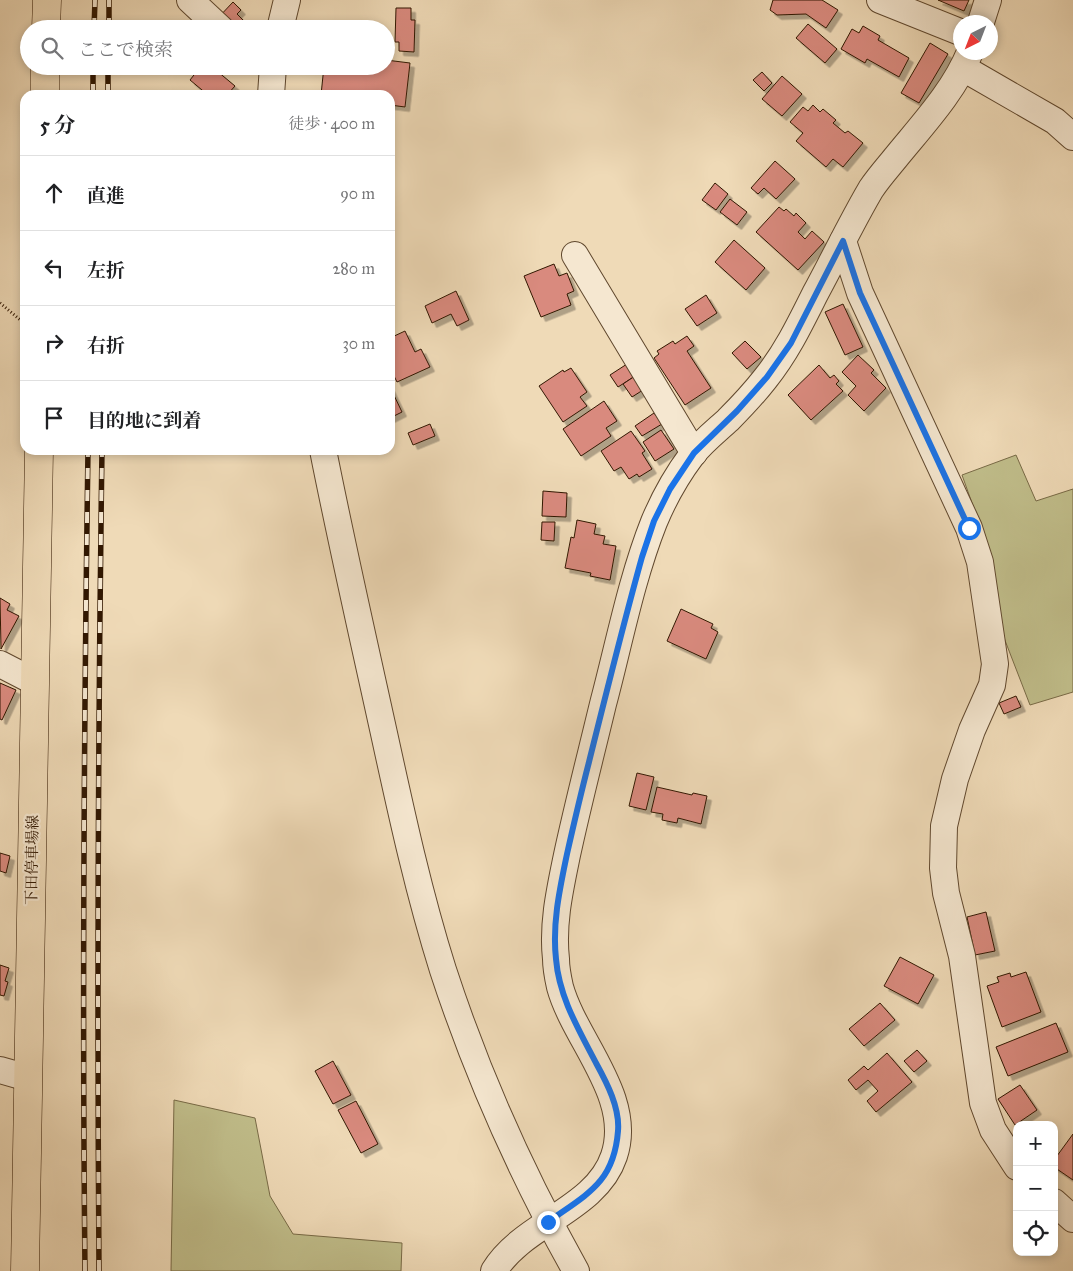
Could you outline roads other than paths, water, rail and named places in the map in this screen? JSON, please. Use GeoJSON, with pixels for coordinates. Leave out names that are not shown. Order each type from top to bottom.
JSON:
{"type":"FeatureCollection","features":[{"type":"Feature","properties":{"kind":"main road"},"geometry":{"type":"LineString","coordinates":[[46,0],[46,20]]}},
{"type":"Feature","properties":{"kind":"main road"},"geometry":{"type":"LineString","coordinates":[[45,75],[45,90]]}},
{"type":"Feature","properties":{"kind":"main road","name":"下田停車場線"},"geometry":{"type":"LineString","coordinates":[[25,1271],[39,455]]}},
{"type":"Feature","properties":{"kind":"street"},"geometry":{"type":"LineString","coordinates":[[190,0],[211,20]]}},
{"type":"Feature","properties":{"kind":"street"},"geometry":{"type":"LineString","coordinates":[[282,20],[287,0]]}},
{"type":"Feature","properties":{"kind":"street"},"geometry":{"type":"LineString","coordinates":[[880,0],[953,29]]}},
{"type":"Feature","properties":{"kind":"street"},"geometry":{"type":"LineString","coordinates":[[983,15],[988,0]]}},
{"type":"Feature","properties":{"kind":"street"},"geometry":{"type":"LineString","coordinates":[[494,1271],[500,1261],[527,1237],[592,1191],[605,1176],[615,1154],[619,1128],[615,1104],[605,1080],[572,1017],[560,987],[555,938],[558,897],[578,802],[642,557],[654,521],[670,489],[694,453],[737,411],[767,377],[791,343],[874,185],[940,103],[966,60],[1055,121],[1073,137]]}},
{"type":"Feature","properties":{"kind":"street"},"geometry":{"type":"LineString","coordinates":[[271,90],[272,75]]}},
{"type":"Feature","properties":{"kind":"street"},"geometry":{"type":"LineString","coordinates":[[843,241],[860,293],[969,528],[980,562],[992,640],[994,664],[992,685],[972,730],[955,779],[944,826],[943,868],[946,893],[962,956],[983,1103],[993,1130],[1016,1166]]}},
{"type":"Feature","properties":{"kind":"street"},"geometry":{"type":"LineString","coordinates":[[574,256],[694,453]]}},
{"type":"Feature","properties":{"kind":"street"},"geometry":{"type":"LineString","coordinates":[[324,455],[347,568],[408,840],[443,969],[480,1073],[548,1222],[576,1271]]}},
{"type":"Feature","properties":{"kind":"street"},"geometry":{"type":"LineString","coordinates":[[0,664],[35,682]]}},
{"type":"Feature","properties":{"kind":"street"},"geometry":{"type":"LineString","coordinates":[[0,1070],[28,1078]]}},
{"type":"Feature","properties":{"kind":"street"},"geometry":{"type":"LineString","coordinates":[[1058,1206],[1073,1219]]}},
{"type":"Feature","properties":{"kind":"railway"},"geometry":{"type":"LineString","coordinates":[[94,20],[95,0]]}},
{"type":"Feature","properties":{"kind":"railway"},"geometry":{"type":"LineString","coordinates":[[109,0],[109,20]]}},
{"type":"Feature","properties":{"kind":"railway"},"geometry":{"type":"LineString","coordinates":[[93,75],[93,90]]}},
{"type":"Feature","properties":{"kind":"railway"},"geometry":{"type":"LineString","coordinates":[[108,75],[108,90]]}},
{"type":"Feature","properties":{"kind":"railway"},"geometry":{"type":"LineString","coordinates":[[85,1271],[84,861],[88,455]]}},
{"type":"Feature","properties":{"kind":"railway"},"geometry":{"type":"LineString","coordinates":[[99,1271],[98,861],[102,455]]}}]}
